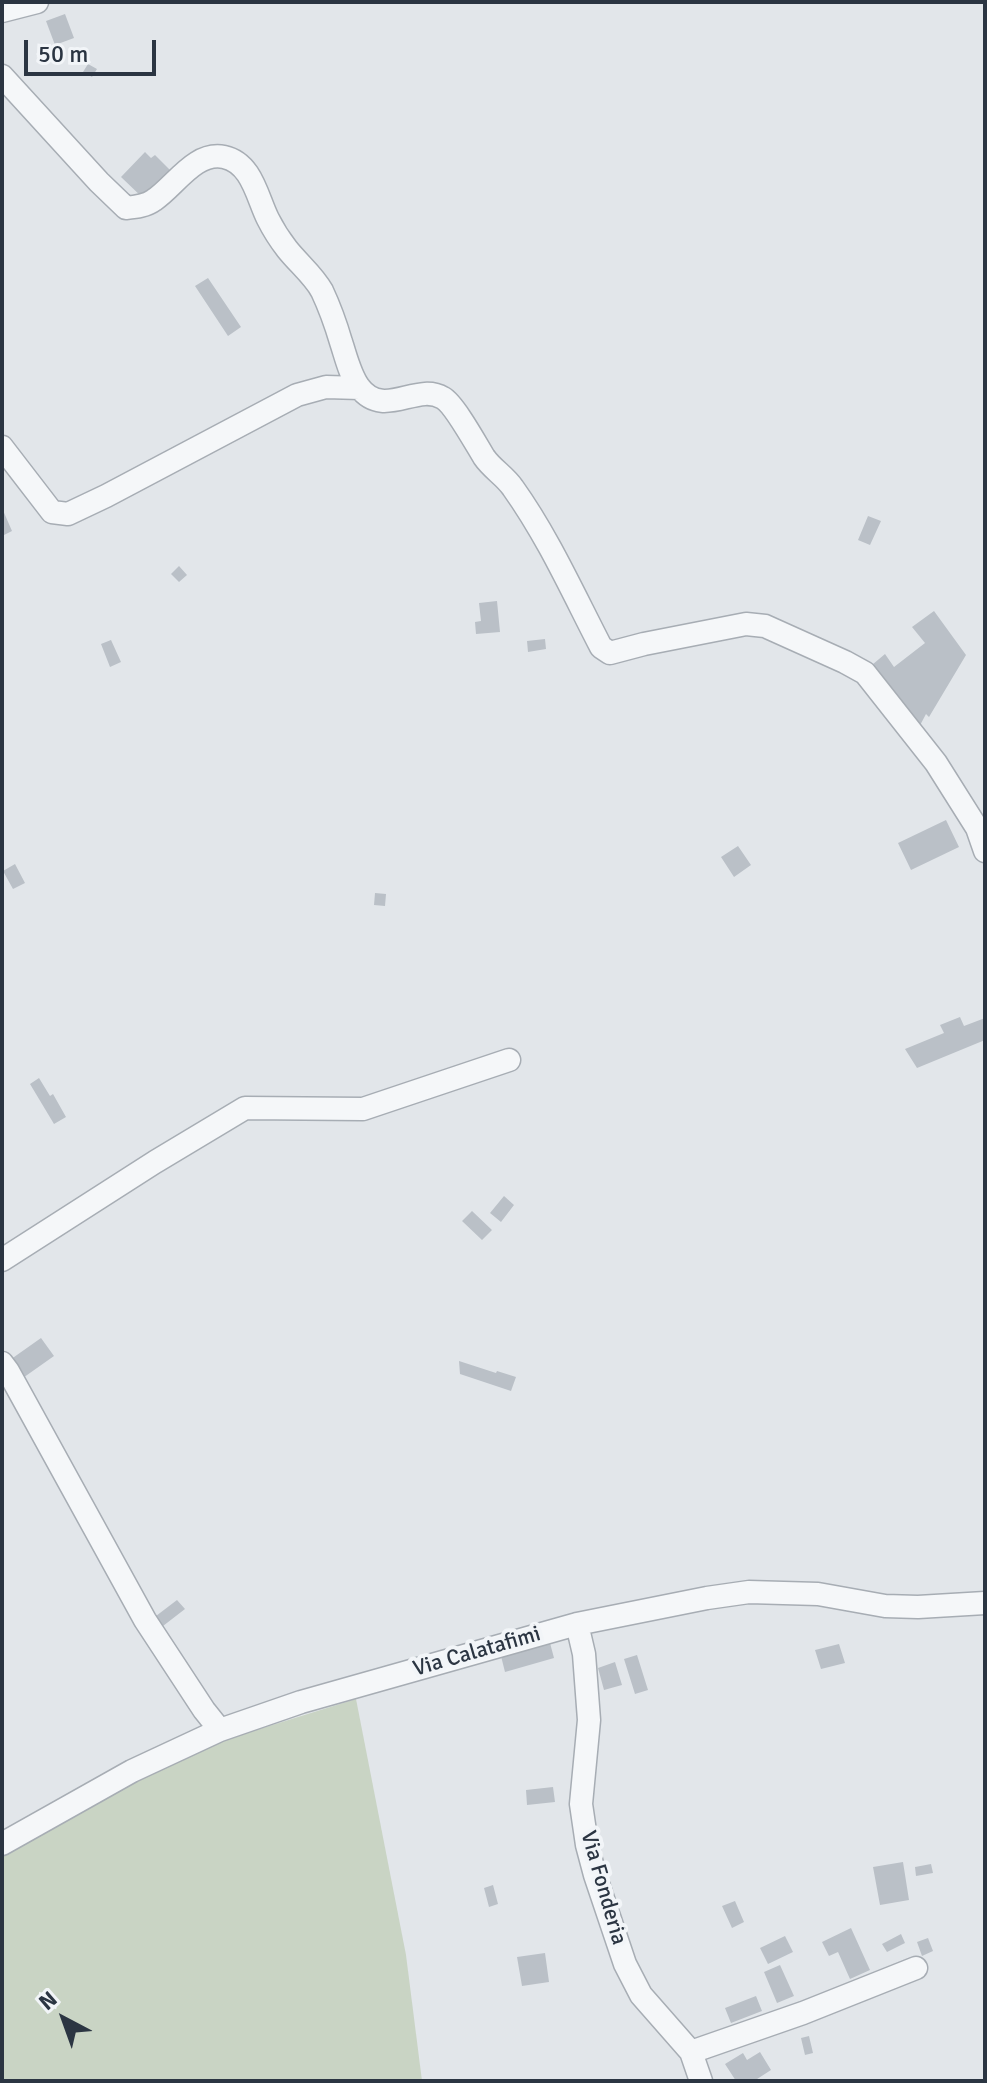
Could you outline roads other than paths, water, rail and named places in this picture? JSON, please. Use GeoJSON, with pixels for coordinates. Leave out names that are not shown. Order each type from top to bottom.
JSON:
{"type":"FeatureCollection","features":[{"type":"Feature","properties":{"kind":"street"},"geometry":{"type":"LineString","coordinates":[[2,11],[37,2]]}},
{"type":"Feature","properties":{"kind":"street"},"geometry":{"type":"LineString","coordinates":[[2,76],[126,208],[153,201],[203,160],[221,156],[238,163],[251,179],[268,220],[287,249],[320,288],[348,365],[360,388],[374,399],[392,402],[429,392],[446,399],[487,462],[511,485],[562,569],[601,647],[610,653],[746,624],[765,626],[845,662],[865,673],[936,763],[977,828],[985,851]]}},
{"type":"Feature","properties":{"kind":"street"},"geometry":{"type":"LineString","coordinates":[[2,447],[52,512],[68,514],[297,395],[326,387],[360,388]]}},
{"type":"Feature","properties":{"kind":"street"},"geometry":{"type":"LineString","coordinates":[[2,1260],[245,1108],[363,1109],[509,1060]]}},
{"type":"Feature","properties":{"kind":"street"},"geometry":{"type":"LineString","coordinates":[[2,1363],[145,1620],[220,1730]]}},
{"type":"Feature","properties":{"kind":"street","name":"Via Calatafimi"},"geometry":{"type":"LineString","coordinates":[[2,1844],[132,1771],[220,1730],[315,1698],[577,1624],[749,1592],[818,1594],[885,1606],[985,1603]]}},
{"type":"Feature","properties":{"kind":"street","name":"Via Fonderia"},"geometry":{"type":"LineString","coordinates":[[577,1624],[584,1654],[589,1720],[581,1804],[595,1875],[625,1964],[641,1995],[691,2052],[701,2081]]}},
{"type":"Feature","properties":{"kind":"street"},"geometry":{"type":"LineString","coordinates":[[691,2052],[803,2013],[916,1968]]}}]}
